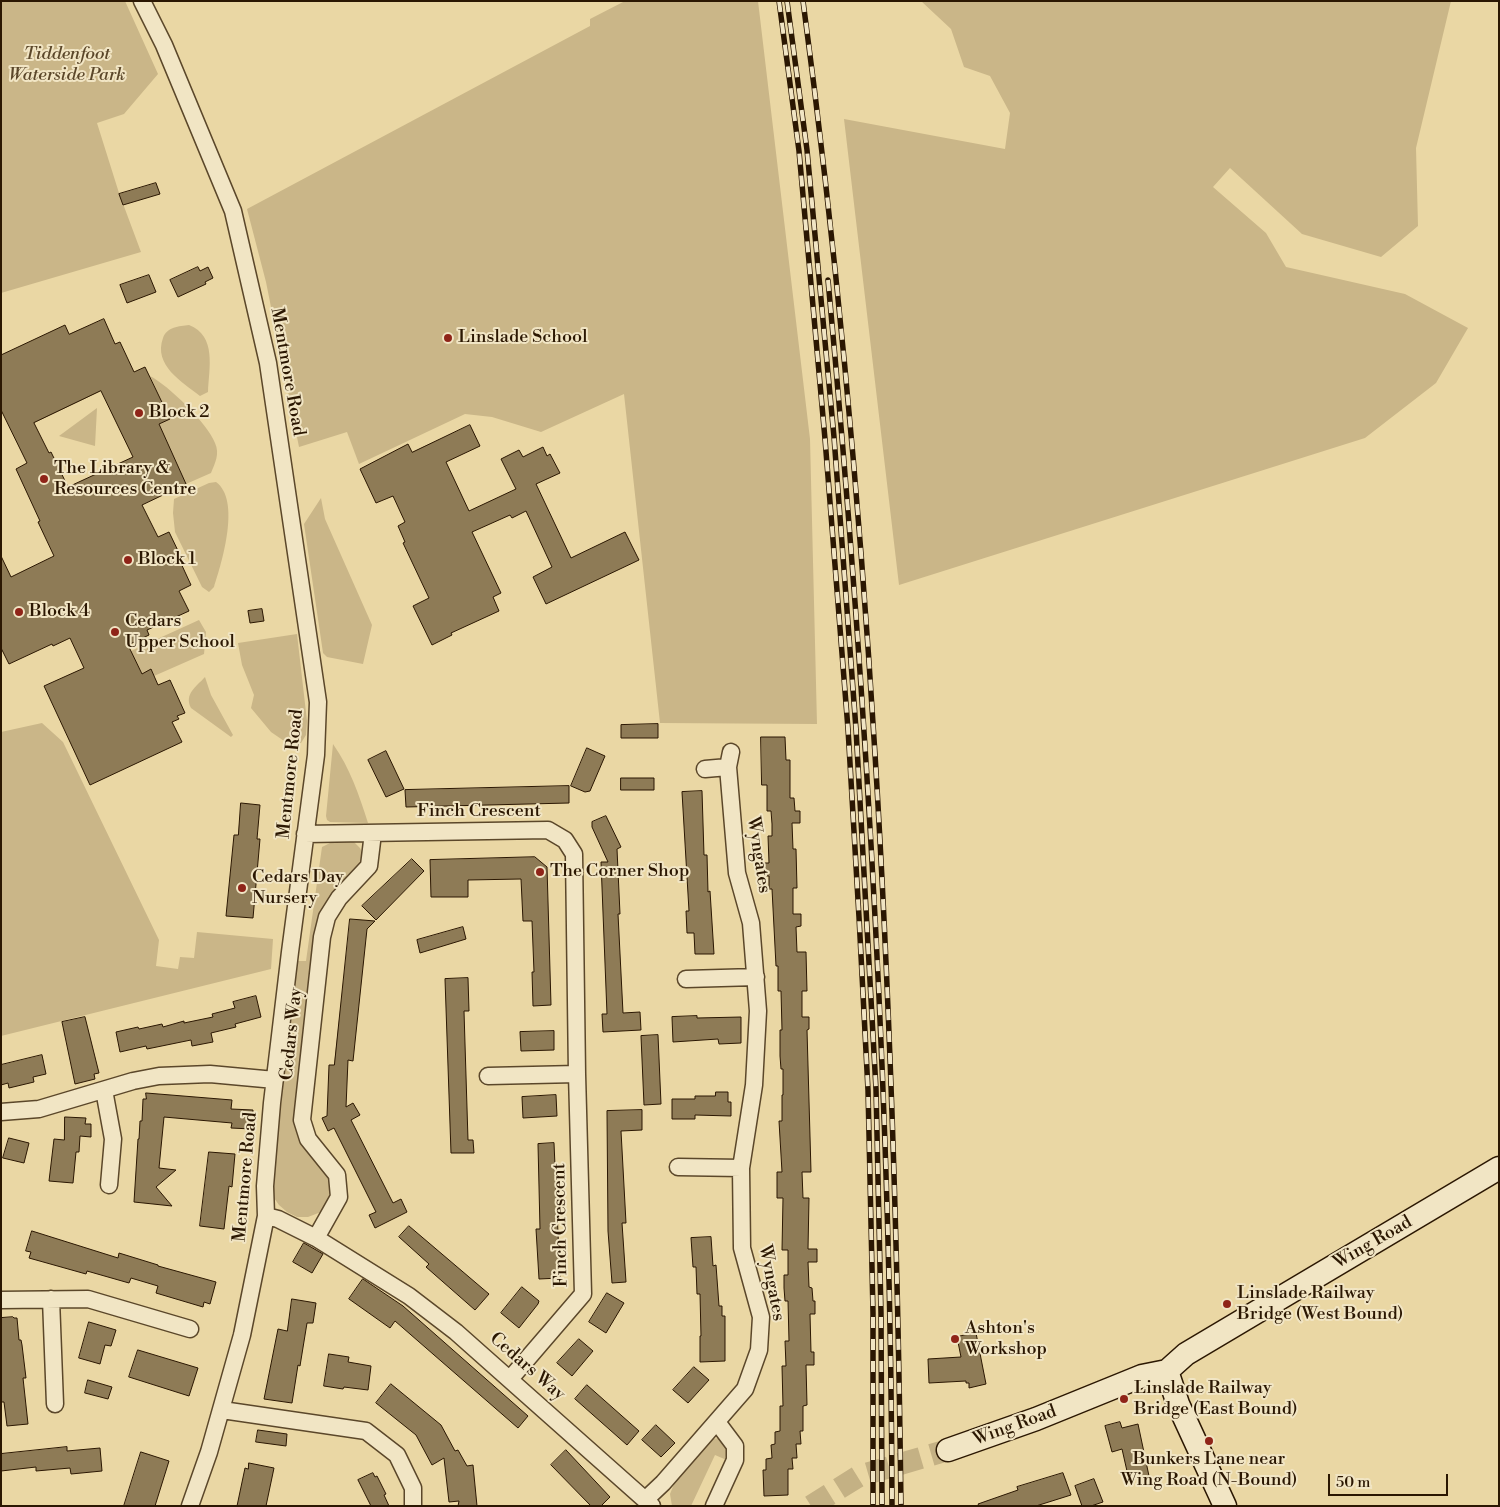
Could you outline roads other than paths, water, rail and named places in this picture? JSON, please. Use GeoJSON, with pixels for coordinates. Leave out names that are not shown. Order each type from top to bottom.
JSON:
{"type":"FeatureCollection","features":[{"type":"Feature","properties":{"kind":"street","name":"Mentmore Road"},"geometry":{"type":"LineString","coordinates":[[142,1],[164,45],[233,211],[268,363],[318,702],[316,755],[275,1080],[265,1186],[266,1216],[242,1335],[210,1452],[190,1506]]}},
{"type":"Feature","properties":{"kind":"street","name":"Wyngates"},"geometry":{"type":"LineString","coordinates":[[648,1503],[745,1389],[760,1350],[761,1317],[742,1248],[741,1168],[754,1085],[758,1011],[751,923],[737,873],[729,760],[705,769]]}},
{"type":"Feature","properties":{"kind":"street","name":"Finch Crescent"},"geometry":{"type":"LineString","coordinates":[[305,834],[548,830],[564,840],[574,854],[583,1294],[510,1379]]}},
{"type":"Feature","properties":{"kind":"street","name":"Cedars Way"},"geometry":{"type":"LineString","coordinates":[[316,1238],[339,1196],[337,1175],[308,1139],[302,1120],[322,937],[327,917],[339,898],[369,866],[374,833]]}},
{"type":"Feature","properties":{"kind":"street"},"geometry":{"type":"LineString","coordinates":[[686,979],[756,977]]}},
{"type":"Feature","properties":{"kind":"street"},"geometry":{"type":"LineString","coordinates":[[1,1112],[39,1110],[133,1081],[159,1076],[210,1074],[275,1080]]}},
{"type":"Feature","properties":{"kind":"street"},"geometry":{"type":"LineString","coordinates":[[488,1076],[577,1074]]}},
{"type":"Feature","properties":{"kind":"street"},"geometry":{"type":"LineString","coordinates":[[104,1090],[112,1139],[109,1185]]}},
{"type":"Feature","properties":{"kind":"street"},"geometry":{"type":"LineString","coordinates":[[678,1168],[741,1168]]}},
{"type":"Feature","properties":{"kind":"street","name":"Wing Road"},"geometry":{"type":"LineString","coordinates":[[948,1450],[1036,1419],[1142,1376],[1167,1371],[1186,1354],[1499,1168]]}},
{"type":"Feature","properties":{"kind":"street","name":"Cedars Way"},"geometry":{"type":"LineString","coordinates":[[266,1216],[278,1219],[316,1238],[409,1296],[456,1332],[648,1503]]}},
{"type":"Feature","properties":{"kind":"street"},"geometry":{"type":"LineString","coordinates":[[51,1299],[55,1404]]}},
{"type":"Feature","properties":{"kind":"street"},"geometry":{"type":"LineString","coordinates":[[1,1300],[88,1300],[190,1329]]}},
{"type":"Feature","properties":{"kind":"street"},"geometry":{"type":"LineString","coordinates":[[1167,1371],[1178,1404],[1225,1506]]}},
{"type":"Feature","properties":{"kind":"street"},"geometry":{"type":"LineString","coordinates":[[222,1410],[366,1431],[397,1454],[413,1488],[413,1506]]}},
{"type":"Feature","properties":{"kind":"street"},"geometry":{"type":"LineString","coordinates":[[714,1506],[735,1460],[736,1446],[717,1422]]}},
{"type":"Feature","properties":{"kind":"tunnel"},"geometry":{"type":"LineString","coordinates":[[811,1506],[859,1476],[948,1450]]}},
{"type":"Feature","properties":{"kind":"railway"},"geometry":{"type":"LineString","coordinates":[[779,1],[799,151],[825,439],[848,729],[868,1090],[873,1313],[873,1506]]}},
{"type":"Feature","properties":{"kind":"railway"},"geometry":{"type":"LineString","coordinates":[[787,1],[807,150],[834,437],[856,729],[876,1089],[881,1313],[882,1506]]}},
{"type":"Feature","properties":{"kind":"railway"},"geometry":{"type":"LineString","coordinates":[[803,1],[826,188],[846,376],[875,752],[893,1129],[901,1506]]}},
{"type":"Feature","properties":{"kind":"railway"},"geometry":{"type":"LineString","coordinates":[[828,280],[854,586],[874,892],[887,1199],[891,1352],[892,1506]]}},
{"type":"Feature","properties":{"kind":"place","name":"Linslade School"},"geometry":{"type":"Point","coordinates":[448,338]}},
{"type":"Feature","properties":{"kind":"place","name":"Block 2"},"geometry":{"type":"Point","coordinates":[139,413]}},
{"type":"Feature","properties":{"kind":"place","name":"The Library & Resources Centre"},"geometry":{"type":"Point","coordinates":[44,479]}},
{"type":"Feature","properties":{"kind":"place","name":"Block 1"},"geometry":{"type":"Point","coordinates":[128,560]}},
{"type":"Feature","properties":{"kind":"place","name":"Block 4"},"geometry":{"type":"Point","coordinates":[19,612]}},
{"type":"Feature","properties":{"kind":"place","name":"Cedars Upper School"},"geometry":{"type":"Point","coordinates":[115,632]}},
{"type":"Feature","properties":{"kind":"place","name":"The Corner Shop"},"geometry":{"type":"Point","coordinates":[540,872]}},
{"type":"Feature","properties":{"kind":"place","name":"Cedars Day Nursery"},"geometry":{"type":"Point","coordinates":[242,888]}},
{"type":"Feature","properties":{"kind":"place","name":"Linslade Railway Bridge (West Bound)"},"geometry":{"type":"Point","coordinates":[1227,1304]}},
{"type":"Feature","properties":{"kind":"place","name":"Ashton's Workshop"},"geometry":{"type":"Point","coordinates":[955,1339]}},
{"type":"Feature","properties":{"kind":"place","name":"Linslade Railway Bridge (East Bound)"},"geometry":{"type":"Point","coordinates":[1124,1399]}},
{"type":"Feature","properties":{"kind":"place","name":"Bunkers Lane near Wing Road (N-Bound)"},"geometry":{"type":"Point","coordinates":[1209,1441]}},
{"type":"Feature","properties":{"kind":"park label","name":"Tiddenfoot Waterside Park"},"geometry":{"type":"Point","coordinates":[67,65]}}]}
